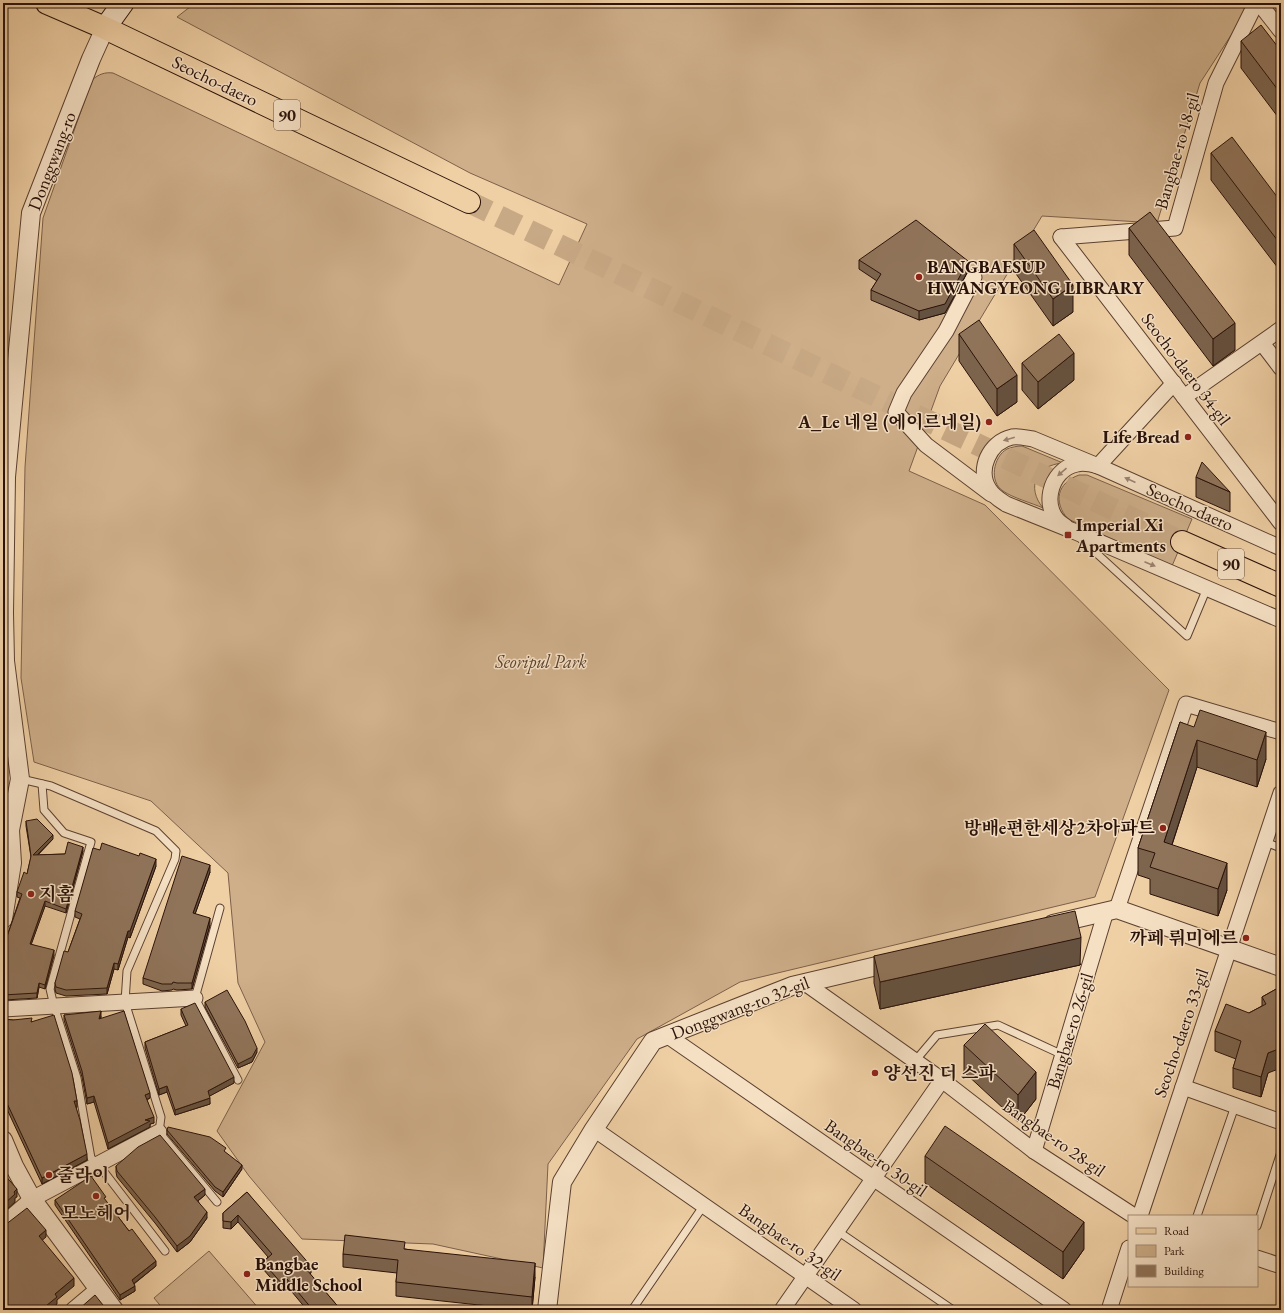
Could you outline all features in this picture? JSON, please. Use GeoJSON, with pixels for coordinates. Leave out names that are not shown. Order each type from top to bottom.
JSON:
{"type":"FeatureCollection","features":[{"type":"Feature","properties":{"kind":"main road","name":"Seocho-daero"},"geometry":{"type":"LineString","coordinates":[[47,3],[105,28],[469,202]]}},
{"type":"Feature","properties":{"kind":"main road"},"geometry":{"type":"LineString","coordinates":[[105,28],[123,3]]}},
{"type":"Feature","properties":{"kind":"main road","name":"Seocho-daero"},"geometry":{"type":"LineString","coordinates":[[1182,542],[1281,586]]}},
{"type":"Feature","properties":{"kind":"street","name":"Bangbae-ro 18-gil"},"geometry":{"type":"LineString","coordinates":[[1061,237],[1175,228],[1216,83],[1256,3]]}},
{"type":"Feature","properties":{"kind":"street"},"geometry":{"type":"LineString","coordinates":[[1259,3],[1281,30]]}},
{"type":"Feature","properties":{"kind":"street","name":"Donggwang-ro"},"geometry":{"type":"LineString","coordinates":[[3,919],[12,863],[7,856],[10,830],[20,779],[5,682],[4,613],[6,477],[31,213],[91,59],[105,28]]}},
{"type":"Feature","properties":{"kind":"street","name":"Seocho-daero 34-gil"},"geometry":{"type":"LineString","coordinates":[[1061,237],[1281,523]]}},
{"type":"Feature","properties":{"kind":"street"},"geometry":{"type":"LineString","coordinates":[[974,277],[946,331],[904,393],[896,412],[926,445],[997,498]]}},
{"type":"Feature","properties":{"kind":"street"},"geometry":{"type":"LineString","coordinates":[[1184,397],[1281,329]]}},
{"type":"Feature","properties":{"kind":"street"},"geometry":{"type":"LineString","coordinates":[[1262,343],[1281,368]]}},
{"type":"Feature","properties":{"kind":"street"},"geometry":{"type":"LineString","coordinates":[[1098,466],[1174,383]]}},
{"type":"Feature","properties":{"kind":"street","name":"Seocho-daero"},"geometry":{"type":"LineString","coordinates":[[1281,548],[1098,466],[1033,439],[1012,437],[1001,441],[993,448],[987,458],[984,468],[985,479],[990,490],[997,498],[1006,504],[1071,530],[1281,620]]}},
{"type":"Feature","properties":{"kind":"street","name":"Seocho-daero"},"geometry":{"type":"LineString","coordinates":[[1071,530],[1061,524],[1054,516],[1050,506],[1049,495],[1052,484],[1058,475],[1066,468],[1076,464],[1087,463],[1098,466]]}},
{"type":"Feature","properties":{"kind":"street"},"geometry":{"type":"LineString","coordinates":[[1111,910],[1186,704],[1281,732]]}},
{"type":"Feature","properties":{"kind":"street","name":"Seocho-daero 33-gil"},"geometry":{"type":"LineString","coordinates":[[1140,1215],[1281,793]]}},
{"type":"Feature","properties":{"kind":"street"},"geometry":{"type":"LineString","coordinates":[[1036,928],[1111,910],[1230,948],[1281,967]]}},
{"type":"Feature","properties":{"kind":"street","name":"Bangbae-ro 26-gil"},"geometry":{"type":"LineString","coordinates":[[1034,1151],[1063,1055],[1111,910]]}},
{"type":"Feature","properties":{"kind":"street","name":"Donggwang-ro 32-gil"},"geometry":{"type":"LineString","coordinates":[[547,1310],[562,1182],[594,1129],[653,1041],[792,986],[913,957]]}},
{"type":"Feature","properties":{"kind":"street","name":"Bangbae-ro 28-gil"},"geometry":{"type":"LineString","coordinates":[[805,983],[942,1080],[1034,1151],[1132,1215]]}},
{"type":"Feature","properties":{"kind":"street"},"geometry":{"type":"LineString","coordinates":[[3,1009],[195,998]]}},
{"type":"Feature","properties":{"kind":"street","name":"Bangbae-ro 30-gil"},"geometry":{"type":"LineString","coordinates":[[668,1036],[1064,1310]]}},
{"type":"Feature","properties":{"kind":"street"},"geometry":{"type":"LineString","coordinates":[[782,1310],[836,1230],[874,1179],[942,1080]]}},
{"type":"Feature","properties":{"kind":"street"},"geometry":{"type":"LineString","coordinates":[[1183,1087],[1281,1122]]}},
{"type":"Feature","properties":{"kind":"street","name":"Bangbae-ro 32-gil"},"geometry":{"type":"LineString","coordinates":[[594,1129],[854,1310]]}},
{"type":"Feature","properties":{"kind":"street"},"geometry":{"type":"LineString","coordinates":[[3,1224],[32,1199],[159,1132]]}},
{"type":"Feature","properties":{"kind":"street"},"geometry":{"type":"LineString","coordinates":[[3,1140],[14,1166],[32,1199],[114,1310]]}},
{"type":"Feature","properties":{"kind":"street"},"geometry":{"type":"LineString","coordinates":[[1109,1310],[1128,1251]]}},
{"type":"Feature","properties":{"kind":"street"},"geometry":{"type":"LineString","coordinates":[[1258,1258],[1281,1266]]}},
{"type":"Feature","properties":{"kind":"street"},"geometry":{"type":"LineString","coordinates":[[73,1310],[98,1289]]}},
{"type":"Feature","properties":{"kind":"lane","name":"Seocho-daero"},"geometry":{"type":"LineString","coordinates":[[1071,530],[1187,636],[1207,588]]}},
{"type":"Feature","properties":{"kind":"lane"},"geometry":{"type":"LineString","coordinates":[[20,779],[51,786],[156,831],[176,851],[175,860],[128,971],[125,1002],[161,1117],[159,1132],[217,1202]]}},
{"type":"Feature","properties":{"kind":"lane"},"geometry":{"type":"LineString","coordinates":[[42,784],[44,810],[64,833],[91,842],[50,989],[77,1078],[92,1158],[165,1251]]}},
{"type":"Feature","properties":{"kind":"lane"},"geometry":{"type":"LineString","coordinates":[[1265,842],[1281,848]]}},
{"type":"Feature","properties":{"kind":"lane"},"geometry":{"type":"LineString","coordinates":[[220,908],[195,998],[238,1080]]}},
{"type":"Feature","properties":{"kind":"lane"},"geometry":{"type":"LineString","coordinates":[[915,1061],[936,1035],[998,1025],[1063,1055]]}},
{"type":"Feature","properties":{"kind":"lane"},"geometry":{"type":"LineString","coordinates":[[1197,1215],[1235,1106]]}},
{"type":"Feature","properties":{"kind":"lane"},"geometry":{"type":"LineString","coordinates":[[1258,1223],[1281,1152]]}},
{"type":"Feature","properties":{"kind":"lane"},"geometry":{"type":"LineString","coordinates":[[632,1310],[704,1205]]}},
{"type":"Feature","properties":{"kind":"lane"},"geometry":{"type":"LineString","coordinates":[[836,1230],[953,1310]]}},
{"type":"Feature","properties":{"kind":"green space","name":"Seoripul Park"},"geometry":{"type":"Polygon","coordinates":[[[195,3],[1252,3],[1200,83],[1157,223],[1042,216],[940,386],[909,471],[985,505],[1169,690],[1095,897],[740,982],[637,1039],[548,1164],[543,1268],[433,1244],[302,1239],[249,1176],[217,1131],[265,1042],[238,983],[228,873],[151,801],[34,762],[21,678],[25,467],[43,218],[92,80],[102,74],[113,73],[559,285],[587,224],[470,173],[177,17],[195,3]]]}},
{"type":"Feature","properties":{"kind":"green space"},"geometry":{"type":"Polygon","coordinates":[[[1022,446],[1063,463],[1046,468],[1036,478],[1035,492],[1043,508],[1007,494],[996,482],[994,470],[998,458],[1007,449],[1022,446]]]}},
{"type":"Feature","properties":{"kind":"green space"},"geometry":{"type":"Polygon","coordinates":[[[1079,475],[1087,475],[1192,519],[1172,566],[1068,519],[1060,506],[1060,494],[1066,483],[1079,475]]]}},
{"type":"Feature","properties":{"kind":"green space"},"geometry":{"type":"Polygon","coordinates":[[[209,1251],[260,1310],[164,1310],[154,1298],[209,1251]]]}},
{"type":"Feature","properties":{"kind":"building"},"geometry":{"type":"Polygon","coordinates":[[[1261,25],[1281,51],[1281,94],[1241,41],[1261,25]]]}},
{"type":"Feature","properties":{"kind":"building"},"geometry":{"type":"Polygon","coordinates":[[[1232,137],[1281,202],[1281,245],[1211,153],[1232,137]]]}},
{"type":"Feature","properties":{"kind":"building"},"geometry":{"type":"Polygon","coordinates":[[[1150,212],[1235,323],[1213,339],[1129,228],[1150,212]]]}},
{"type":"Feature","properties":{"kind":"building","name":"BANGBAESUP HWANGYEONG LIBRARY"},"geometry":{"type":"Polygon","coordinates":[[[916,220],[968,261],[945,304],[919,311],[871,290],[881,274],[859,260],[916,220]]]}},
{"type":"Feature","properties":{"kind":"building"},"geometry":{"type":"Polygon","coordinates":[[[1034,230],[1073,285],[1053,299],[1014,244],[1034,230]]]}},
{"type":"Feature","properties":{"kind":"building"},"geometry":{"type":"Polygon","coordinates":[[[979,320],[1017,375],[997,389],[959,334],[979,320]]]}},
{"type":"Feature","properties":{"kind":"building"},"geometry":{"type":"Polygon","coordinates":[[[1059,334],[1074,353],[1038,382],[1022,363],[1059,334]]]}},
{"type":"Feature","properties":{"kind":"building"},"geometry":{"type":"Polygon","coordinates":[[[1202,462],[1230,492],[1196,477],[1202,462]]]}},
{"type":"Feature","properties":{"kind":"building"},"geometry":{"type":"Polygon","coordinates":[[[1200,710],[1266,732],[1257,760],[1197,740],[1164,842],[1227,863],[1218,889],[1150,867],[1155,853],[1138,848],[1180,722],[1194,727],[1200,710]]]}},
{"type":"Feature","properties":{"kind":"building"},"geometry":{"type":"Polygon","coordinates":[[[37,819],[53,835],[33,855],[65,854],[68,842],[83,847],[66,909],[45,901],[30,944],[54,950],[45,985],[39,983],[37,993],[3,995],[3,948],[22,894],[17,892],[24,872],[27,874],[31,856],[26,821],[37,819]]]}},
{"type":"Feature","properties":{"kind":"building"},"geometry":{"type":"Polygon","coordinates":[[[102,843],[139,856],[140,853],[156,859],[130,931],[128,931],[118,964],[114,963],[107,988],[66,990],[56,987],[55,983],[64,951],[68,952],[82,914],[75,911],[93,848],[100,850],[102,843]]]}},
{"type":"Feature","properties":{"kind":"building"},"geometry":{"type":"Polygon","coordinates":[[[182,856],[210,865],[193,913],[210,918],[192,983],[173,982],[172,984],[162,984],[143,978],[182,856]]]}},
{"type":"Feature","properties":{"kind":"building"},"geometry":{"type":"Polygon","coordinates":[[[1075,911],[1080,938],[880,982],[874,956],[1075,911]]]}},
{"type":"Feature","properties":{"kind":"building"},"geometry":{"type":"Polygon","coordinates":[[[1278,988],[1280,993],[1281,992],[1281,1048],[1268,1053],[1261,1077],[1233,1068],[1241,1041],[1215,1031],[1226,1004],[1249,1013],[1266,1004],[1262,997],[1278,988]]]}},
{"type":"Feature","properties":{"kind":"building"},"geometry":{"type":"Polygon","coordinates":[[[227,990],[245,1021],[257,1048],[252,1057],[238,1064],[205,1002],[227,990]]]}},
{"type":"Feature","properties":{"kind":"building"},"geometry":{"type":"Polygon","coordinates":[[[195,1003],[234,1077],[208,1091],[210,1098],[175,1110],[167,1086],[159,1089],[145,1042],[188,1025],[181,1009],[195,1003]]]}},
{"type":"Feature","properties":{"kind":"building"},"geometry":{"type":"Polygon","coordinates":[[[101,1011],[99,1019],[124,1011],[150,1093],[145,1095],[154,1117],[145,1120],[150,1121],[108,1143],[94,1096],[87,1098],[82,1071],[64,1015],[101,1011]]]}},
{"type":"Feature","properties":{"kind":"building"},"geometry":{"type":"Polygon","coordinates":[[[54,1015],[72,1073],[77,1101],[74,1101],[80,1120],[87,1154],[42,1178],[5,1099],[3,1090],[3,1019],[13,1020],[32,1018],[31,1022],[54,1015]]]}},
{"type":"Feature","properties":{"kind":"building"},"geometry":{"type":"Polygon","coordinates":[[[985,1024],[1036,1072],[1018,1095],[964,1045],[985,1024]]]}},
{"type":"Feature","properties":{"kind":"building"},"geometry":{"type":"Polygon","coordinates":[[[945,1126],[1084,1222],[1063,1252],[925,1156],[945,1126]]]}},
{"type":"Feature","properties":{"kind":"building"},"geometry":{"type":"Polygon","coordinates":[[[168,1127],[210,1137],[226,1148],[224,1151],[242,1165],[223,1192],[215,1187],[167,1130],[168,1127]]]}},
{"type":"Feature","properties":{"kind":"building"},"geometry":{"type":"Polygon","coordinates":[[[160,1135],[205,1189],[194,1197],[207,1212],[190,1236],[177,1246],[117,1171],[116,1166],[138,1147],[160,1135]]]}},
{"type":"Feature","properties":{"kind":"building"},"geometry":{"type":"Polygon","coordinates":[[[3,1173],[17,1189],[14,1192],[15,1194],[3,1205],[3,1173]]]}},
{"type":"Feature","properties":{"kind":"building"},"geometry":{"type":"Polygon","coordinates":[[[91,1176],[106,1197],[104,1198],[129,1231],[132,1229],[156,1261],[132,1280],[135,1286],[120,1295],[55,1200],[91,1176]]]}},
{"type":"Feature","properties":{"kind":"building"},"geometry":{"type":"Polygon","coordinates":[[[247,1192],[311,1266],[307,1270],[341,1310],[313,1310],[287,1279],[282,1284],[263,1262],[272,1254],[238,1215],[231,1222],[223,1221],[223,1213],[247,1192]]]}},
{"type":"Feature","properties":{"kind":"building"},"geometry":{"type":"Polygon","coordinates":[[[27,1208],[46,1230],[39,1236],[74,1278],[55,1294],[57,1297],[41,1310],[3,1310],[3,1225],[27,1208]]]}},
{"type":"Feature","properties":{"kind":"building"},"geometry":{"type":"Polygon","coordinates":[[[345,1235],[405,1242],[404,1249],[535,1263],[532,1297],[396,1282],[398,1260],[343,1254],[345,1235]]]}},
{"type":"Feature","properties":{"kind":"building"},"geometry":{"type":"Polygon","coordinates":[[[95,1295],[107,1310],[78,1310],[79,1309],[95,1295]]]}},
{"type":"Feature","properties":{"kind":"tunnel"},"geometry":{"type":"LineString","coordinates":[[469,202],[1182,542]]}},
{"type":"Feature","properties":{"kind":"place","name":"BANGBAESUP HWANGYEONG LIBRARY"},"geometry":{"type":"Point","coordinates":[919,277]}},
{"type":"Feature","properties":{"kind":"place","name":"A_Le 네일 (에이르네일)"},"geometry":{"type":"Point","coordinates":[989,422]}},
{"type":"Feature","properties":{"kind":"place","name":"Life Bread"},"geometry":{"type":"Point","coordinates":[1188,437]}},
{"type":"Feature","properties":{"kind":"place","name":"Imperial Xi Apartments"},"geometry":{"type":"Point","coordinates":[1068,535]}},
{"type":"Feature","properties":{"kind":"place","name":"방배e편한세상2차아파트"},"geometry":{"type":"Point","coordinates":[1163,828]}},
{"type":"Feature","properties":{"kind":"place","name":"지홈"},"geometry":{"type":"Point","coordinates":[31,894]}},
{"type":"Feature","properties":{"kind":"place","name":"까페 뤼미에르"},"geometry":{"type":"Point","coordinates":[1246,938]}},
{"type":"Feature","properties":{"kind":"place","name":"양선진 더 스파"},"geometry":{"type":"Point","coordinates":[875,1073]}},
{"type":"Feature","properties":{"kind":"place","name":"줄라이"},"geometry":{"type":"Point","coordinates":[49,1175]}},
{"type":"Feature","properties":{"kind":"place","name":"모노헤어"},"geometry":{"type":"Point","coordinates":[96,1196]}},
{"type":"Feature","properties":{"kind":"place","name":"Bangbae Middle School"},"geometry":{"type":"Point","coordinates":[247,1274]}}]}
